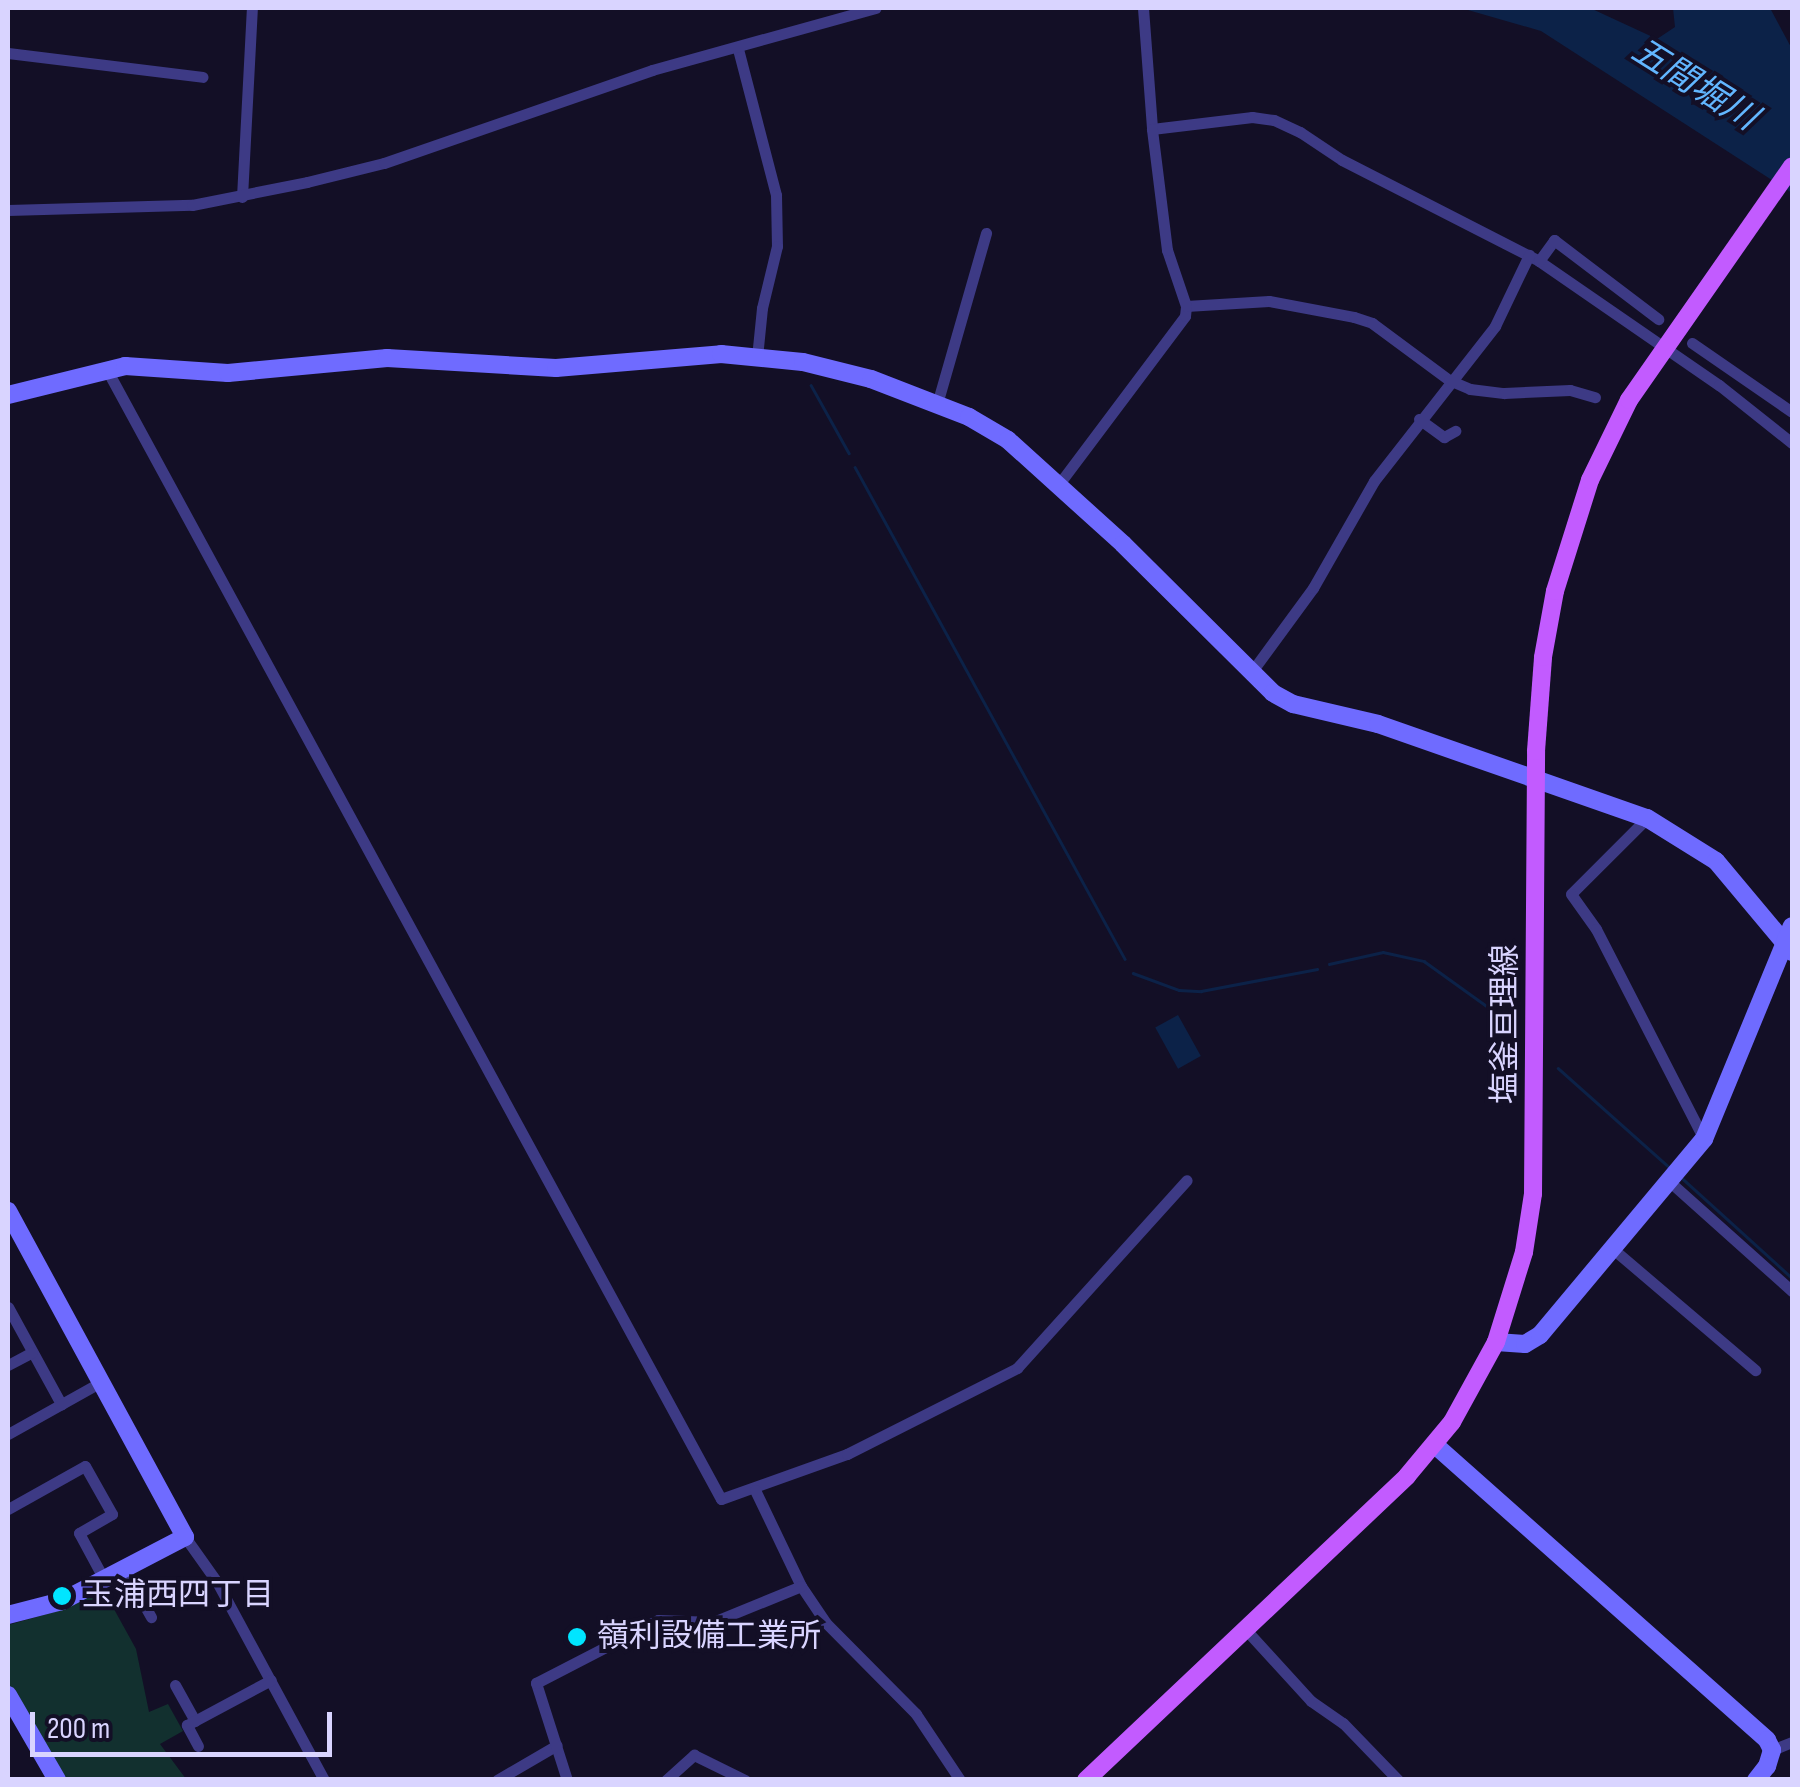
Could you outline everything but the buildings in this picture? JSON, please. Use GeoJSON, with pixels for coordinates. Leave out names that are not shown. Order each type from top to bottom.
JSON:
{"type":"FeatureCollection","features":[{"type":"Feature","properties":{"kind":"main road","name":"塩釜亘理線"},"geometry":{"type":"LineString","coordinates":[[1086,1780],[1379,1505],[1434,1445],[1472,1389],[1496,1342],[1524,1252],[1533,1194],[1537,778],[1543,656],[1570,536],[1606,448],[1664,346],[1792,166]]}},
{"type":"Feature","properties":{"kind":"street"},"geometry":{"type":"LineString","coordinates":[[242,197],[252,8]]}},
{"type":"Feature","properties":{"kind":"street"},"geometry":{"type":"LineString","coordinates":[[8,210],[192,205],[242,197],[384,163],[652,70],[876,8]]}},
{"type":"Feature","properties":{"kind":"street"},"geometry":{"type":"LineString","coordinates":[[1059,484],[1165,346],[1186,306],[1167,250],[1152,130],[1143,8]]}},
{"type":"Feature","properties":{"kind":"street"},"geometry":{"type":"LineString","coordinates":[[738,49],[776,195],[777,246],[762,308],[757,357]]}},
{"type":"Feature","properties":{"kind":"street"},"geometry":{"type":"LineString","coordinates":[[8,53],[203,77]]}},
{"type":"Feature","properties":{"kind":"street"},"geometry":{"type":"LineString","coordinates":[[1152,130],[1252,117],[1274,120],[1342,160],[1534,258],[1664,346],[1792,443]]}},
{"type":"Feature","properties":{"kind":"street"},"geometry":{"type":"LineString","coordinates":[[938,404],[986,234]]}},
{"type":"Feature","properties":{"kind":"street"},"geometry":{"type":"LineString","coordinates":[[1250,674],[1314,588],[1374,481],[1449,380],[1495,326],[1534,258],[1554,240],[1658,319]]}},
{"type":"Feature","properties":{"kind":"street"},"geometry":{"type":"LineString","coordinates":[[1186,306],[1268,301],[1354,316],[1372,323],[1449,380],[1477,390],[1570,390],[1595,397]]}},
{"type":"Feature","properties":{"kind":"street"},"geometry":{"type":"LineString","coordinates":[[1692,343],[1792,412]]}},
{"type":"Feature","properties":{"kind":"street"},"geometry":{"type":"LineString","coordinates":[[8,395],[107,370],[150,365],[248,373],[387,358],[558,368],[699,354],[757,357],[841,370],[938,404],[991,428],[1059,484],[1250,674],[1294,704],[1378,724],[1647,818],[1716,861],[1790,940],[1704,1139],[1540,1335],[1525,1344],[1496,1342]]}},
{"type":"Feature","properties":{"kind":"street"},"geometry":{"type":"LineString","coordinates":[[107,370],[721,1499],[847,1454],[1017,1368],[1187,1180]]}},
{"type":"Feature","properties":{"kind":"street"},"geometry":{"type":"LineString","coordinates":[[1420,420],[1444,437],[1456,431]]}},
{"type":"Feature","properties":{"kind":"street"},"geometry":{"type":"LineString","coordinates":[[1647,818],[1571,894],[1596,928],[1704,1139]]}},
{"type":"Feature","properties":{"kind":"street"},"geometry":{"type":"LineString","coordinates":[[1670,1182],[1792,1291]]}},
{"type":"Feature","properties":{"kind":"street"},"geometry":{"type":"LineString","coordinates":[[8,1210],[185,1537],[216,1582],[324,1780]]}},
{"type":"Feature","properties":{"kind":"street"},"geometry":{"type":"LineString","coordinates":[[1613,1248],[1755,1370]]}},
{"type":"Feature","properties":{"kind":"street"},"geometry":{"type":"LineString","coordinates":[[8,1307],[60,1404]]}},
{"type":"Feature","properties":{"kind":"street"},"geometry":{"type":"LineString","coordinates":[[8,1365],[32,1352]]}},
{"type":"Feature","properties":{"kind":"street"},"geometry":{"type":"LineString","coordinates":[[8,1434],[101,1382]]}},
{"type":"Feature","properties":{"kind":"street"},"geometry":{"type":"LineString","coordinates":[[1434,1445],[1768,1740],[1772,1750],[1767,1766],[1756,1780]]}},
{"type":"Feature","properties":{"kind":"street"},"geometry":{"type":"LineString","coordinates":[[8,1509],[85,1466],[112,1514],[79,1533],[105,1581]]}},
{"type":"Feature","properties":{"kind":"street"},"geometry":{"type":"LineString","coordinates":[[755,1490],[801,1586],[844,1645],[916,1714],[960,1780]]}},
{"type":"Feature","properties":{"kind":"street"},"geometry":{"type":"LineString","coordinates":[[8,1615],[62,1601],[185,1537]]}},
{"type":"Feature","properties":{"kind":"street"},"geometry":{"type":"LineString","coordinates":[[125,1570],[151,1617]]}},
{"type":"Feature","properties":{"kind":"street"},"geometry":{"type":"LineString","coordinates":[[567,1780],[536,1683],[658,1620],[713,1622],[801,1586]]}},
{"type":"Feature","properties":{"kind":"street"},"geometry":{"type":"LineString","coordinates":[[1248,1631],[1311,1701],[1343,1723],[1398,1780]]}},
{"type":"Feature","properties":{"kind":"street"},"geometry":{"type":"LineString","coordinates":[[198,1746],[187,1725],[270,1680]]}},
{"type":"Feature","properties":{"kind":"street"},"geometry":{"type":"LineString","coordinates":[[175,1685],[195,1720]]}},
{"type":"Feature","properties":{"kind":"street"},"geometry":{"type":"LineString","coordinates":[[8,1695],[57,1780]]}},
{"type":"Feature","properties":{"kind":"street"},"geometry":{"type":"LineString","coordinates":[[1772,1750],[1792,1742]]}},
{"type":"Feature","properties":{"kind":"street"},"geometry":{"type":"LineString","coordinates":[[498,1780],[558,1745]]}},
{"type":"Feature","properties":{"kind":"street"},"geometry":{"type":"LineString","coordinates":[[666,1780],[694,1756],[745,1780]]}},
{"type":"Feature","properties":{"kind":"green space"},"geometry":{"type":"Polygon","coordinates":[[[104,1591],[136,1649],[149,1712],[168,1704],[183,1731],[160,1744],[186,1779],[64,1779],[8,1684],[8,1625],[58,1611],[104,1591]]]}},
{"type":"Feature","properties":{"kind":"water","name":"五間堀川"},"geometry":{"type":"Polygon","coordinates":[[[1461,8],[1590,8],[1657,39],[1675,27],[1673,8],[1770,8],[1792,49],[1792,193],[1541,31],[1461,8]]]}},
{"type":"Feature","properties":{"kind":"water"},"geometry":{"type":"Polygon","coordinates":[[[1178,1015],[1201,1056],[1178,1069],[1155,1028],[1178,1015]]]}},
{"type":"Feature","properties":{"kind":"waterway"},"geometry":{"type":"LineString","coordinates":[[811,385],[849,453]]}},
{"type":"Feature","properties":{"kind":"waterway"},"geometry":{"type":"LineString","coordinates":[[855,467],[1125,959]]}},
{"type":"Feature","properties":{"kind":"waterway"},"geometry":{"type":"LineString","coordinates":[[1329,964],[1383,952],[1424,961],[1513,1025]]}},
{"type":"Feature","properties":{"kind":"waterway"},"geometry":{"type":"LineString","coordinates":[[1133,973],[1179,990],[1201,991],[1317,969]]}},
{"type":"Feature","properties":{"kind":"waterway"},"geometry":{"type":"LineString","coordinates":[[1558,1068],[1668,1166]]}},
{"type":"Feature","properties":{"kind":"waterway"},"geometry":{"type":"LineString","coordinates":[[1683,1179],[1792,1278]]}},
{"type":"Feature","properties":{"kind":"place","name":"玉浦西四丁目"},"geometry":{"type":"Point","coordinates":[62,1596]}},
{"type":"Feature","properties":{"kind":"place","name":"嶺利設備工業所"},"geometry":{"type":"Point","coordinates":[577,1637]}}]}
